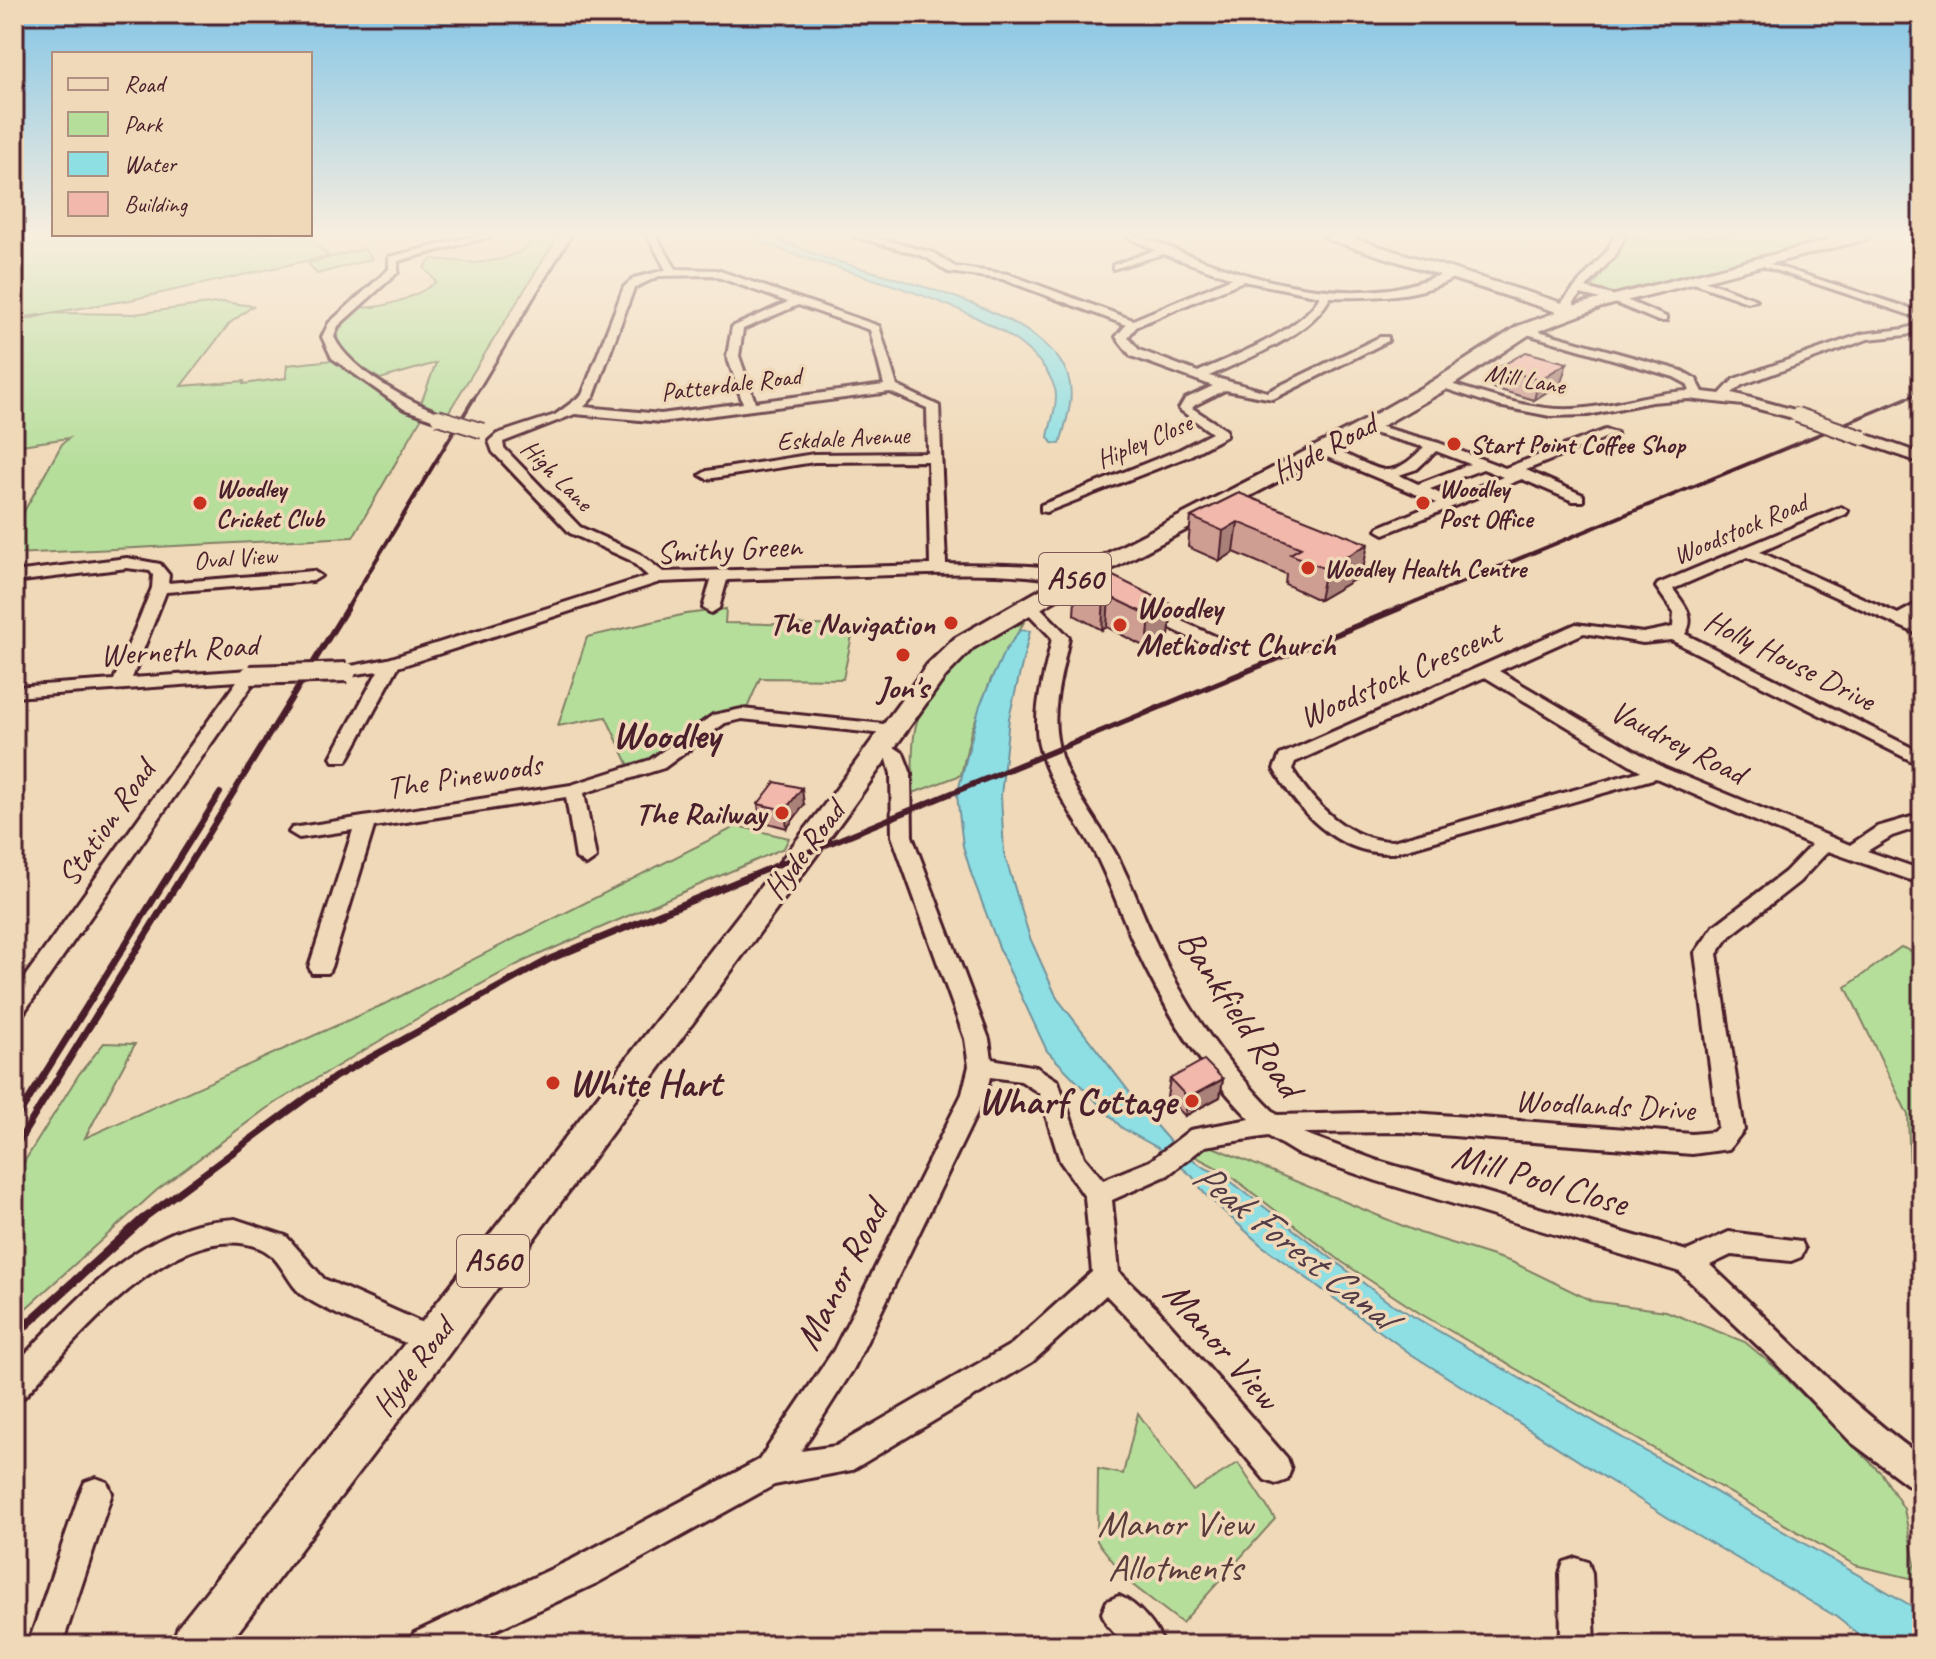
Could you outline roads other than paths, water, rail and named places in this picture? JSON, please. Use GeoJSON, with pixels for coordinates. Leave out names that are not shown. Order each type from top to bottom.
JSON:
{"type":"FeatureCollection","features":[{"type":"Feature","properties":{"kind":"main road","name":"Hyde Road"},"geometry":{"type":"LineString","coordinates":[[196,1645],[433,1341],[936,671],[964,643],[1079,577],[1367,427],[1440,385],[1524,330],[1565,313]]}},
{"type":"Feature","properties":{"kind":"street","name":"High Lane"},"geometry":{"type":"LineString","coordinates":[[346,313],[333,325],[328,337],[336,355],[409,406],[502,437]]}},
{"type":"Feature","properties":{"kind":"street"},"geometry":{"type":"LineString","coordinates":[[502,437],[575,410],[588,396],[619,313]]}},
{"type":"Feature","properties":{"kind":"street"},"geometry":{"type":"LineString","coordinates":[[751,407],[737,377],[733,336],[738,327],[770,313]]}},
{"type":"Feature","properties":{"kind":"street"},"geometry":{"type":"LineString","coordinates":[[834,313],[875,328],[891,388],[933,406],[938,569]]}},
{"type":"Feature","properties":{"kind":"street"},"geometry":{"type":"LineString","coordinates":[[1105,313],[1133,324]]}},
{"type":"Feature","properties":{"kind":"street"},"geometry":{"type":"LineString","coordinates":[[1158,313],[1133,324],[1122,337],[1135,353],[1224,386],[1269,396],[1384,339]]}},
{"type":"Feature","properties":{"kind":"street"},"geometry":{"type":"LineString","coordinates":[[1200,376],[1271,342],[1312,313]]}},
{"type":"Feature","properties":{"kind":"street"},"geometry":{"type":"LineString","coordinates":[[1649,313],[1662,319]]}},
{"type":"Feature","properties":{"kind":"street"},"geometry":{"type":"LineString","coordinates":[[1729,392],[1866,336],[1906,332],[1922,326]]}},
{"type":"Feature","properties":{"kind":"street","name":"Mill Lane"},"geometry":{"type":"LineString","coordinates":[[1524,330],[1653,365],[1692,382],[1922,459]]}},
{"type":"Feature","properties":{"kind":"street"},"geometry":{"type":"LineString","coordinates":[[1692,382],[1698,395]]}},
{"type":"Feature","properties":{"kind":"street","name":"Mill Lane"},"geometry":{"type":"LineString","coordinates":[[1440,385],[1519,408],[1546,412],[1593,411],[1648,398],[1729,392]]}},
{"type":"Feature","properties":{"kind":"street","name":"Hipley Close"},"geometry":{"type":"LineString","coordinates":[[1046,508],[1184,453],[1221,433],[1185,409],[1190,402],[1224,386]]}},
{"type":"Feature","properties":{"kind":"street","name":"Patterdale Road"},"geometry":{"type":"LineString","coordinates":[[575,410],[661,418],[891,388]]}},
{"type":"Feature","properties":{"kind":"street"},"geometry":{"type":"LineString","coordinates":[[1367,427],[1434,446],[1505,473],[1518,472],[1578,498]]}},
{"type":"Feature","properties":{"kind":"street"},"geometry":{"type":"LineString","coordinates":[[1384,530],[1610,433]]}},
{"type":"Feature","properties":{"kind":"street","name":"High Lane"},"geometry":{"type":"LineString","coordinates":[[502,437],[496,441],[498,449],[575,530],[635,557],[659,577]]}},
{"type":"Feature","properties":{"kind":"street"},"geometry":{"type":"LineString","coordinates":[[1387,475],[1412,466],[1434,446]]}},
{"type":"Feature","properties":{"kind":"street"},"geometry":{"type":"LineString","coordinates":[[1322,452],[1387,475],[1448,503]]}},
{"type":"Feature","properties":{"kind":"street","name":"Eskdale Avenue"},"geometry":{"type":"LineString","coordinates":[[707,475],[814,458],[933,457]]}},
{"type":"Feature","properties":{"kind":"street"},"geometry":{"type":"LineString","coordinates":[[1417,489],[1484,464]]}},
{"type":"Feature","properties":{"kind":"street","name":"Woodstock Road"},"geometry":{"type":"LineString","coordinates":[[1674,635],[1681,629],[1682,613],[1664,587],[1841,511]]}},
{"type":"Feature","properties":{"kind":"street"},"geometry":{"type":"LineString","coordinates":[[1748,552],[1922,631]]}},
{"type":"Feature","properties":{"kind":"street"},"geometry":{"type":"LineString","coordinates":[[14,577],[127,563],[155,567],[161,575],[160,588],[121,683]]}},
{"type":"Feature","properties":{"kind":"street","name":"Smithy Green"},"geometry":{"type":"LineString","coordinates":[[347,672],[391,664],[659,577],[938,569],[1011,570],[1079,577],[1106,590]]}},
{"type":"Feature","properties":{"kind":"street"},"geometry":{"type":"LineString","coordinates":[[711,608],[720,575]]}},
{"type":"Feature","properties":{"kind":"street","name":"Oval View"},"geometry":{"type":"LineString","coordinates":[[160,588],[288,586],[313,576]]}},
{"type":"Feature","properties":{"kind":"street"},"geometry":{"type":"LineString","coordinates":[[1133,604],[1215,643]]}},
{"type":"Feature","properties":{"kind":"street","name":"Bankfield Road"},"geometry":{"type":"LineString","coordinates":[[1029,605],[1061,637],[1047,706],[1047,737],[1052,760],[1108,859],[1148,950],[1181,1011],[1235,1089],[1273,1127]]}},
{"type":"Feature","properties":{"kind":"street"},"geometry":{"type":"LineString","coordinates":[[1899,620],[1922,606]]}},
{"type":"Feature","properties":{"kind":"street","name":"Woodstock Crescent"},"geometry":{"type":"LineString","coordinates":[[1657,772],[1393,847],[1368,846],[1344,837],[1291,784],[1283,769],[1287,759],[1582,628],[1643,638],[1674,635]]}},
{"type":"Feature","properties":{"kind":"street","name":"Holly House Drive"},"geometry":{"type":"LineString","coordinates":[[1674,635],[1922,760]]}},
{"type":"Feature","properties":{"kind":"street"},"geometry":{"type":"LineString","coordinates":[[340,757],[391,664]]}},
{"type":"Feature","properties":{"kind":"street","name":"Vaudrey Road"},"geometry":{"type":"LineString","coordinates":[[1485,670],[1657,772],[1824,843],[1922,877]]}},
{"type":"Feature","properties":{"kind":"street","name":"Werneth Road"},"geometry":{"type":"LineString","coordinates":[[14,692],[250,675],[347,672]]}},
{"type":"Feature","properties":{"kind":"street","name":"Station Road"},"geometry":{"type":"LineString","coordinates":[[14,1009],[250,675]]}},
{"type":"Feature","properties":{"kind":"street","name":"The Pinewoods"},"geometry":{"type":"LineString","coordinates":[[299,832],[365,825],[574,790],[657,764],[719,719],[742,714],[793,718],[887,738]]}},
{"type":"Feature","properties":{"kind":"street","name":"Manor Road"},"geometry":{"type":"LineString","coordinates":[[426,1645],[585,1571],[770,1471],[844,1359],[974,1094],[981,1066],[977,1039],[902,836],[901,774],[887,738]]}},
{"type":"Feature","properties":{"kind":"street","name":"The Pinewoods"},"geometry":{"type":"LineString","coordinates":[[574,790],[586,858]]}},
{"type":"Feature","properties":{"kind":"street"},"geometry":{"type":"LineString","coordinates":[[1853,854],[1862,842],[1879,833],[1922,820]]}},
{"type":"Feature","properties":{"kind":"street","name":"The Pinewoods"},"geometry":{"type":"LineString","coordinates":[[320,967],[365,825]]}},
{"type":"Feature","properties":{"kind":"street","name":"Woodlands Drive"},"geometry":{"type":"LineString","coordinates":[[1273,1127],[1291,1123],[1401,1122],[1577,1137],[1692,1144],[1720,1142],[1731,1130],[1706,953],[1722,931],[1792,877],[1824,843]]}},
{"type":"Feature","properties":{"kind":"street"},"geometry":{"type":"LineString","coordinates":[[770,1471],[841,1460],[1022,1353],[1106,1277],[1098,1194],[1073,1161],[1049,1088],[1027,1073],[981,1066]]}},
{"type":"Feature","properties":{"kind":"street","name":"Bankfield Road"},"geometry":{"type":"LineString","coordinates":[[1098,1194],[1159,1168],[1199,1137],[1273,1127]]}},
{"type":"Feature","properties":{"kind":"street","name":"Mill Pool Close"},"geometry":{"type":"LineString","coordinates":[[1273,1127],[1305,1146],[1377,1171],[1689,1263]]}},
{"type":"Feature","properties":{"kind":"street"},"geometry":{"type":"LineString","coordinates":[[14,1387],[64,1333],[112,1288],[177,1241],[205,1231],[223,1229],[268,1238],[285,1250],[303,1278],[314,1288],[433,1341]]}},
{"type":"Feature","properties":{"kind":"street"},"geometry":{"type":"LineString","coordinates":[[1791,1249],[1729,1243],[1689,1263],[1785,1353],[1862,1432],[1922,1476]]}},
{"type":"Feature","properties":{"kind":"street","name":"Manor View"},"geometry":{"type":"LineString","coordinates":[[1106,1277],[1148,1319],[1276,1469]]}},
{"type":"Feature","properties":{"kind":"street"},"geometry":{"type":"LineString","coordinates":[[45,1645],[96,1493]]}},
{"type":"Feature","properties":{"kind":"street"},"geometry":{"type":"LineString","coordinates":[[1576,1574],[1578,1645]]}},
{"type":"Feature","properties":{"kind":"street"},"geometry":{"type":"LineString","coordinates":[[1119,1613],[1147,1645]]}},
{"type":"Feature","properties":{"kind":"water"},"geometry":{"type":"Polygon","coordinates":[[[967,313],[995,313],[1022,328],[1047,346],[1064,367],[1071,396],[1060,444],[1052,443],[1048,437],[1055,406],[1055,389],[1038,360],[1007,334],[967,313]]]}},
{"type":"Feature","properties":{"kind":"water","name":"Peak Forest Canal"},"geometry":{"type":"Polygon","coordinates":[[[1020,630],[1030,631],[1009,718],[1001,796],[1004,853],[1030,938],[1057,998],[1172,1144],[1203,1167],[1225,1177],[1387,1301],[1922,1612],[1922,1645],[1872,1645],[1835,1616],[1670,1519],[1411,1354],[1261,1245],[1205,1194],[1192,1176],[1158,1148],[1122,1128],[1047,1051],[1002,955],[972,876],[963,846],[957,795],[980,705],[1003,654],[1020,630]]]}},
{"type":"Feature","properties":{"kind":"railway"},"geometry":{"type":"LineString","coordinates":[[473,400],[525,313]]}},
{"type":"Feature","properties":{"kind":"railway"},"geometry":{"type":"LineString","coordinates":[[1907,398],[1922,392]]}},
{"type":"Feature","properties":{"kind":"railway"},"geometry":{"type":"LineString","coordinates":[[346,610],[474,398]]}},
{"type":"Feature","properties":{"kind":"railway"},"geometry":{"type":"LineString","coordinates":[[1395,610],[1907,398]]}},
{"type":"Feature","properties":{"kind":"railway"},"geometry":{"type":"LineString","coordinates":[[1902,400],[1907,398]]}},
{"type":"Feature","properties":{"kind":"railway"},"geometry":{"type":"LineString","coordinates":[[181,878],[347,608]]}},
{"type":"Feature","properties":{"kind":"railway"},"geometry":{"type":"LineString","coordinates":[[746,878],[1400,608]]}},
{"type":"Feature","properties":{"kind":"railway"},"geometry":{"type":"LineString","coordinates":[[167,878],[220,793]]}},
{"type":"Feature","properties":{"kind":"railway"},"geometry":{"type":"LineString","coordinates":[[14,1123],[168,876]]}},
{"type":"Feature","properties":{"kind":"railway"},"geometry":{"type":"LineString","coordinates":[[14,1149],[182,876]]}},
{"type":"Feature","properties":{"kind":"railway"},"geometry":{"type":"LineString","coordinates":[[140,1221],[335,1077],[550,959],[751,876]]}},
{"type":"Feature","properties":{"kind":"railway"},"geometry":{"type":"LineString","coordinates":[[14,1336],[143,1219]]}},
{"type":"Feature","properties":{"kind":"place","name":"Start Point Coffee Shop"},"geometry":{"type":"Point","coordinates":[1454,444]}},
{"type":"Feature","properties":{"kind":"place","name":"Woodley Cricket Club"},"geometry":{"type":"Point","coordinates":[200,503]}},
{"type":"Feature","properties":{"kind":"place","name":"Woodley Post Office"},"geometry":{"type":"Point","coordinates":[1423,503]}},
{"type":"Feature","properties":{"kind":"place","name":"Woodley Health Centre"},"geometry":{"type":"Point","coordinates":[1308,568]}},
{"type":"Feature","properties":{"kind":"place","name":"The Navigation"},"geometry":{"type":"Point","coordinates":[951,623]}},
{"type":"Feature","properties":{"kind":"place","name":"Woodley Methodist Church"},"geometry":{"type":"Point","coordinates":[1120,625]}},
{"type":"Feature","properties":{"kind":"place","name":"Jon's"},"geometry":{"type":"Point","coordinates":[903,655]}},
{"type":"Feature","properties":{"kind":"place","name":"The Railway"},"geometry":{"type":"Point","coordinates":[782,813]}},
{"type":"Feature","properties":{"kind":"place","name":"White Hart"},"geometry":{"type":"Point","coordinates":[553,1083]}},
{"type":"Feature","properties":{"kind":"place","name":"Wharf Cottage"},"geometry":{"type":"Point","coordinates":[1192,1101]}},
{"type":"Feature","properties":{"kind":"district","name":"Woodley"},"geometry":{"type":"Point","coordinates":[666,735]}},
{"type":"Feature","properties":{"kind":"park label","name":"Manor View Allotments"},"geometry":{"type":"Point","coordinates":[1175,1545]}}]}
